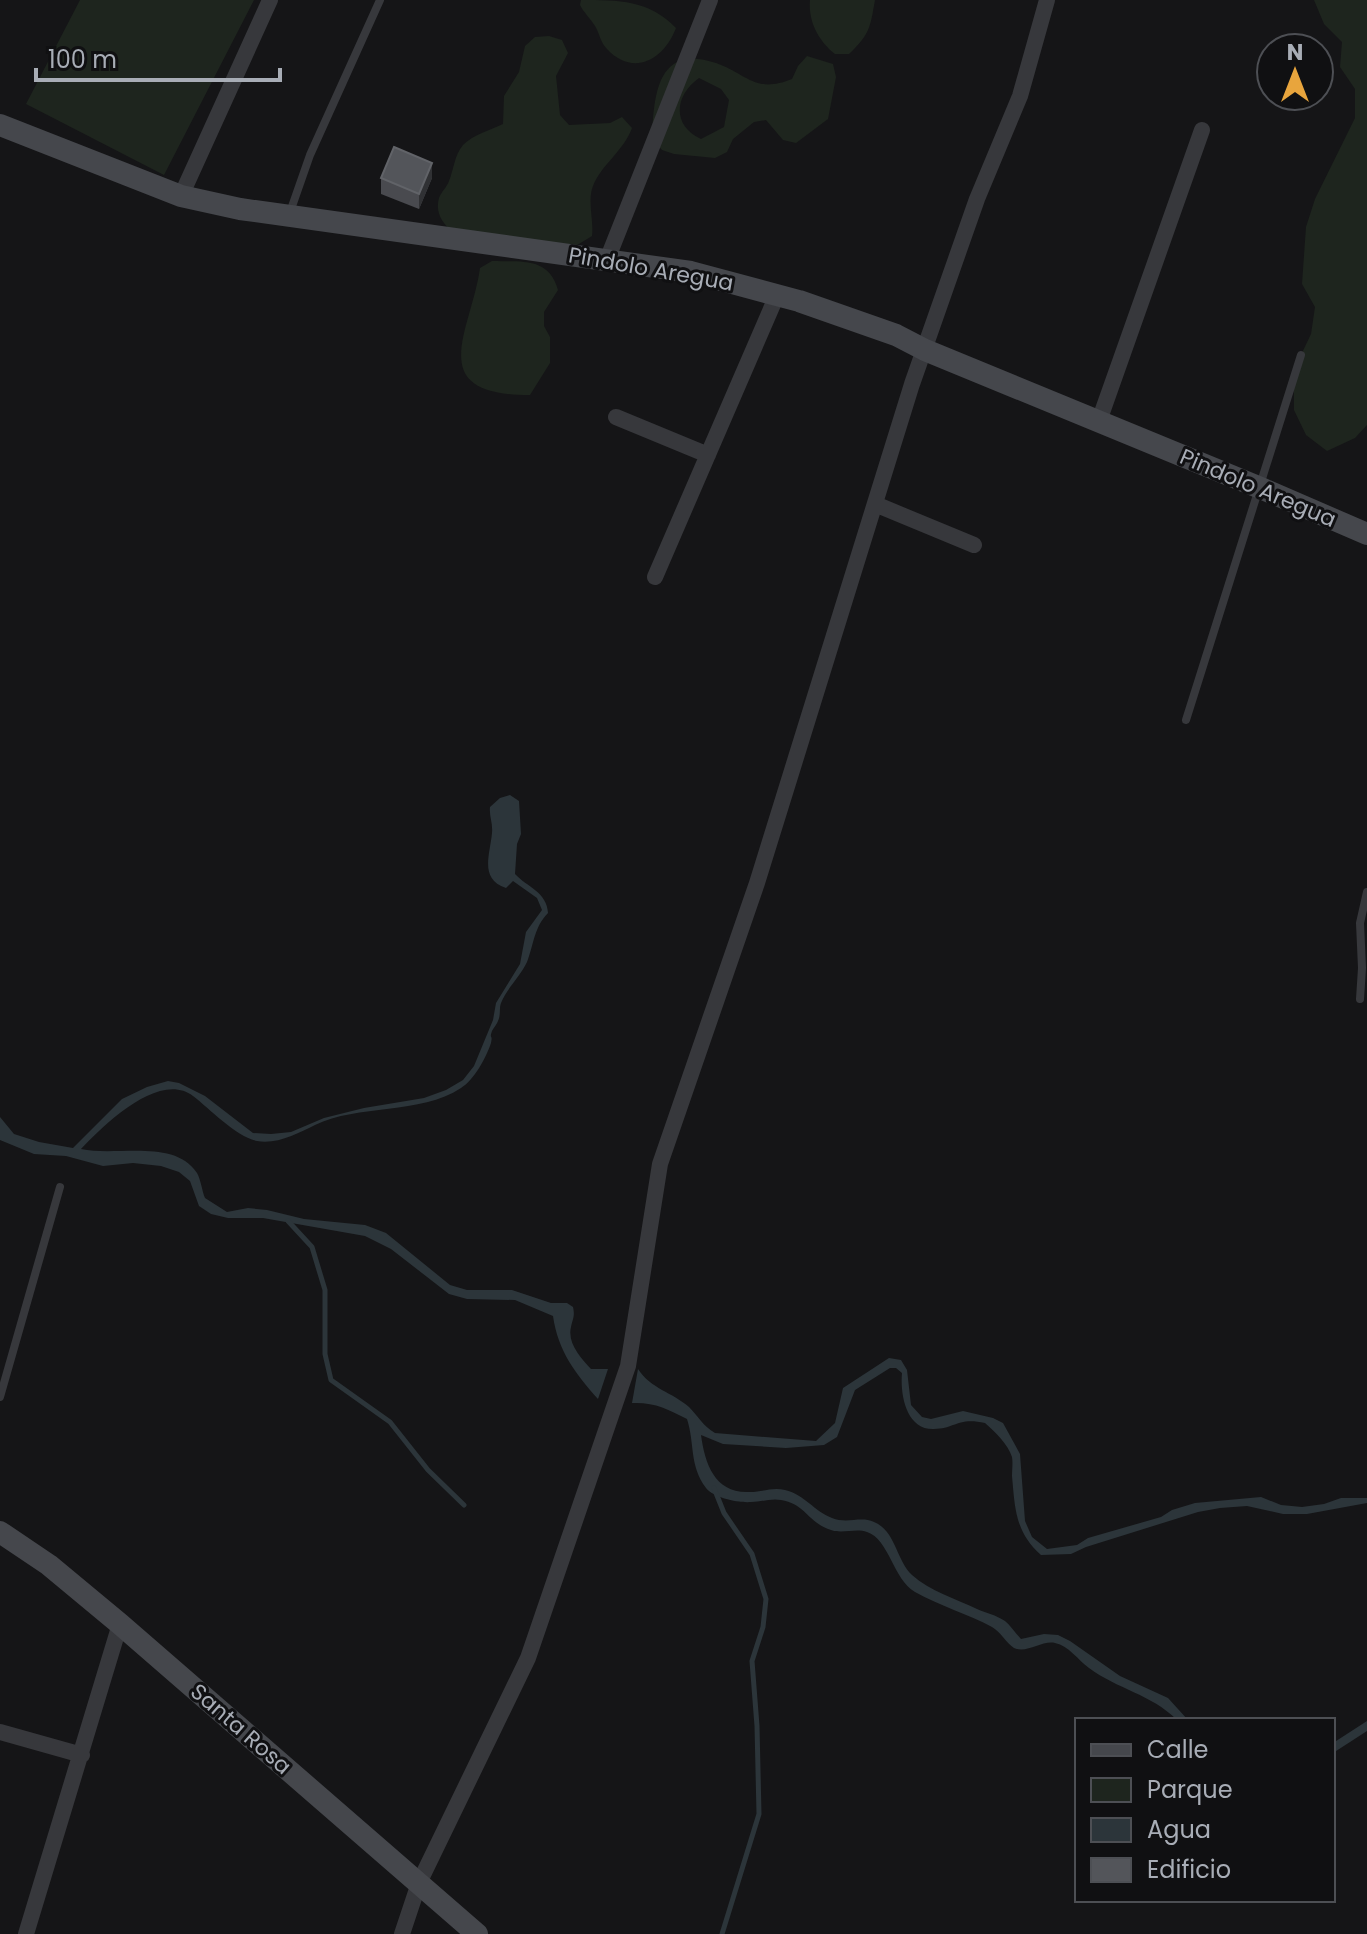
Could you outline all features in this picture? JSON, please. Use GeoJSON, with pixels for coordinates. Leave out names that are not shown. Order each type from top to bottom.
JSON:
{"type":"FeatureCollection","features":[{"type":"Feature","properties":{"kind":"main road","name":"Pindolo Aregua"},"geometry":{"type":"LineString","coordinates":[[0,125],[181,196],[240,209],[691,272],[777,295],[896,335],[925,350],[1367,534]]}},
{"type":"Feature","properties":{"kind":"main road","name":"Santa Rosa"},"geometry":{"type":"LineString","coordinates":[[0,1532],[49,1565],[120,1624],[477,1934]]}},
{"type":"Feature","properties":{"kind":"street"},"geometry":{"type":"LineString","coordinates":[[181,196],[270,0]]}},
{"type":"Feature","properties":{"kind":"street"},"geometry":{"type":"LineString","coordinates":[[607,260],[710,0]]}},
{"type":"Feature","properties":{"kind":"street"},"geometry":{"type":"LineString","coordinates":[[402,1934],[419,1883],[528,1658],[628,1366],[660,1164],[757,883],[925,350],[977,199],[1020,96],[1046,0]]}},
{"type":"Feature","properties":{"kind":"street"},"geometry":{"type":"LineString","coordinates":[[1099,421],[1202,130]]}},
{"type":"Feature","properties":{"kind":"street"},"geometry":{"type":"LineString","coordinates":[[655,577],[777,295]]}},
{"type":"Feature","properties":{"kind":"street"},"geometry":{"type":"LineString","coordinates":[[616,417],[708,455]]}},
{"type":"Feature","properties":{"kind":"street"},"geometry":{"type":"LineString","coordinates":[[875,504],[974,545]]}},
{"type":"Feature","properties":{"kind":"street"},"geometry":{"type":"LineString","coordinates":[[26,1934],[120,1624]]}},
{"type":"Feature","properties":{"kind":"street"},"geometry":{"type":"LineString","coordinates":[[0,1732],[82,1755]]}},
{"type":"Feature","properties":{"kind":"lane"},"geometry":{"type":"LineString","coordinates":[[289,216],[310,155],[380,0]]}},
{"type":"Feature","properties":{"kind":"lane"},"geometry":{"type":"LineString","coordinates":[[1186,720],[1301,355]]}},
{"type":"Feature","properties":{"kind":"lane"},"geometry":{"type":"LineString","coordinates":[[1360,999],[1360,923],[1367,892]]}},
{"type":"Feature","properties":{"kind":"lane"},"geometry":{"type":"LineString","coordinates":[[0,1397],[60,1187]]}},
{"type":"Feature","properties":{"kind":"green space"},"geometry":{"type":"Polygon","coordinates":[[[80,0],[254,0],[164,175],[26,104],[80,0]]]}},
{"type":"Feature","properties":{"kind":"green space"},"geometry":{"type":"Polygon","coordinates":[[[581,0],[621,1],[644,7],[676,28],[664,49],[656,56],[647,61],[627,62],[605,46],[580,5],[581,0]]]}},
{"type":"Feature","properties":{"kind":"green space"},"geometry":{"type":"Polygon","coordinates":[[[810,0],[875,0],[868,30],[849,54],[835,54],[824,43],[813,23],[810,0]]]}},
{"type":"Feature","properties":{"kind":"green space"},"geometry":{"type":"Polygon","coordinates":[[[1314,0],[1367,0],[1367,425],[1355,438],[1327,451],[1306,435],[1294,410],[1294,381],[1311,334],[1315,307],[1302,284],[1306,227],[1315,199],[1355,118],[1355,89],[1340,67],[1342,42],[1324,24],[1314,0]]]}},
{"type":"Feature","properties":{"kind":"green space"},"geometry":{"type":"Polygon","coordinates":[[[549,36],[562,40],[568,53],[556,76],[560,115],[569,125],[610,123],[622,117],[632,128],[593,186],[592,236],[569,250],[452,231],[440,217],[438,203],[458,154],[472,138],[503,124],[504,96],[519,72],[525,46],[535,37],[549,36]]]}},
{"type":"Feature","properties":{"kind":"green space"},"geometry":{"type":"Polygon","coordinates":[[[807,56],[833,64],[836,77],[828,119],[796,143],[783,140],[766,120],[754,122],[733,139],[727,152],[715,158],[674,154],[662,150],[652,139],[657,91],[670,67],[681,61],[696,59],[716,63],[752,81],[769,84],[792,79],[807,56]],[[699,78],[681,101],[681,118],[685,126],[701,139],[724,127],[729,100],[721,89],[699,78]]]}},
{"type":"Feature","properties":{"kind":"green space"},"geometry":{"type":"Polygon","coordinates":[[[492,261],[541,266],[554,279],[558,290],[544,312],[544,326],[550,337],[550,363],[530,395],[496,392],[475,384],[464,372],[461,356],[463,336],[480,268],[492,261]]]}},
{"type":"Feature","properties":{"kind":"water"},"geometry":{"type":"Polygon","coordinates":[[[510,795],[519,801],[521,834],[517,844],[515,874],[540,895],[548,913],[537,930],[527,962],[501,1003],[499,1019],[492,1031],[486,1055],[466,1084],[427,1102],[332,1118],[287,1138],[264,1142],[240,1134],[193,1096],[179,1090],[164,1090],[132,1104],[81,1149],[159,1152],[174,1156],[187,1162],[197,1173],[205,1198],[227,1212],[248,1208],[304,1219],[365,1225],[386,1233],[450,1285],[467,1290],[512,1290],[551,1303],[567,1303],[573,1307],[570,1333],[576,1350],[591,1369],[608,1369],[598,1399],[569,1361],[555,1329],[553,1316],[515,1300],[467,1299],[449,1294],[391,1249],[365,1236],[263,1218],[228,1218],[211,1214],[199,1206],[190,1181],[179,1172],[161,1166],[133,1163],[103,1166],[66,1156],[34,1154],[0,1140],[0,1117],[14,1134],[73,1148],[122,1099],[168,1081],[205,1096],[253,1133],[271,1134],[291,1132],[324,1118],[364,1108],[424,1098],[463,1080],[474,1066],[493,1020],[496,1003],[520,964],[526,932],[542,910],[537,898],[513,881],[506,888],[498,884],[489,872],[490,807],[500,798],[510,795]]]}},
{"type":"Feature","properties":{"kind":"water"},"geometry":{"type":"Polygon","coordinates":[[[889,1358],[901,1360],[907,1370],[911,1405],[922,1417],[931,1419],[963,1411],[1003,1423],[1020,1454],[1025,1521],[1032,1537],[1047,1549],[1077,1545],[1088,1538],[1161,1517],[1195,1503],[1261,1497],[1281,1505],[1302,1507],[1341,1498],[1367,1498],[1367,1503],[1307,1514],[1283,1514],[1247,1506],[1220,1508],[1198,1512],[1071,1554],[1041,1555],[1026,1537],[1018,1519],[1012,1457],[1004,1443],[985,1423],[968,1421],[934,1429],[917,1424],[907,1409],[902,1391],[902,1373],[896,1368],[890,1368],[855,1390],[837,1437],[824,1445],[786,1448],[723,1444],[701,1435],[709,1466],[728,1488],[750,1492],[785,1490],[832,1518],[874,1522],[887,1532],[907,1569],[919,1581],[1002,1619],[1021,1639],[1044,1634],[1058,1635],[1070,1641],[1120,1676],[1168,1698],[1186,1718],[1175,1718],[1156,1704],[1100,1675],[1060,1645],[1050,1643],[1014,1648],[992,1627],[915,1592],[901,1578],[881,1542],[867,1532],[831,1530],[817,1523],[796,1505],[781,1500],[740,1502],[715,1495],[706,1488],[697,1471],[687,1419],[661,1407],[632,1403],[638,1369],[649,1381],[689,1407],[715,1433],[816,1441],[835,1423],[843,1388],[889,1358]]]}},
{"type":"Feature","properties":{"kind":"water"},"geometry":{"type":"Polygon","coordinates":[[[1367,1721],[1367,1731],[1335,1752],[1335,1742],[1367,1721]]]}},
{"type":"Feature","properties":{"kind":"building"},"geometry":{"type":"Polygon","coordinates":[[[394,147],[432,163],[419,194],[381,178],[394,147]]]}},
{"type":"Feature","properties":{"kind":"waterway"},"geometry":{"type":"LineString","coordinates":[[288,1221],[312,1247],[325,1290],[325,1354],[331,1380],[390,1422],[428,1470],[464,1505]]}},
{"type":"Feature","properties":{"kind":"waterway"},"geometry":{"type":"LineString","coordinates":[[714,1488],[724,1513],[752,1554],[766,1599],[763,1627],[752,1661],[759,1814],[722,1934]]}}]}
